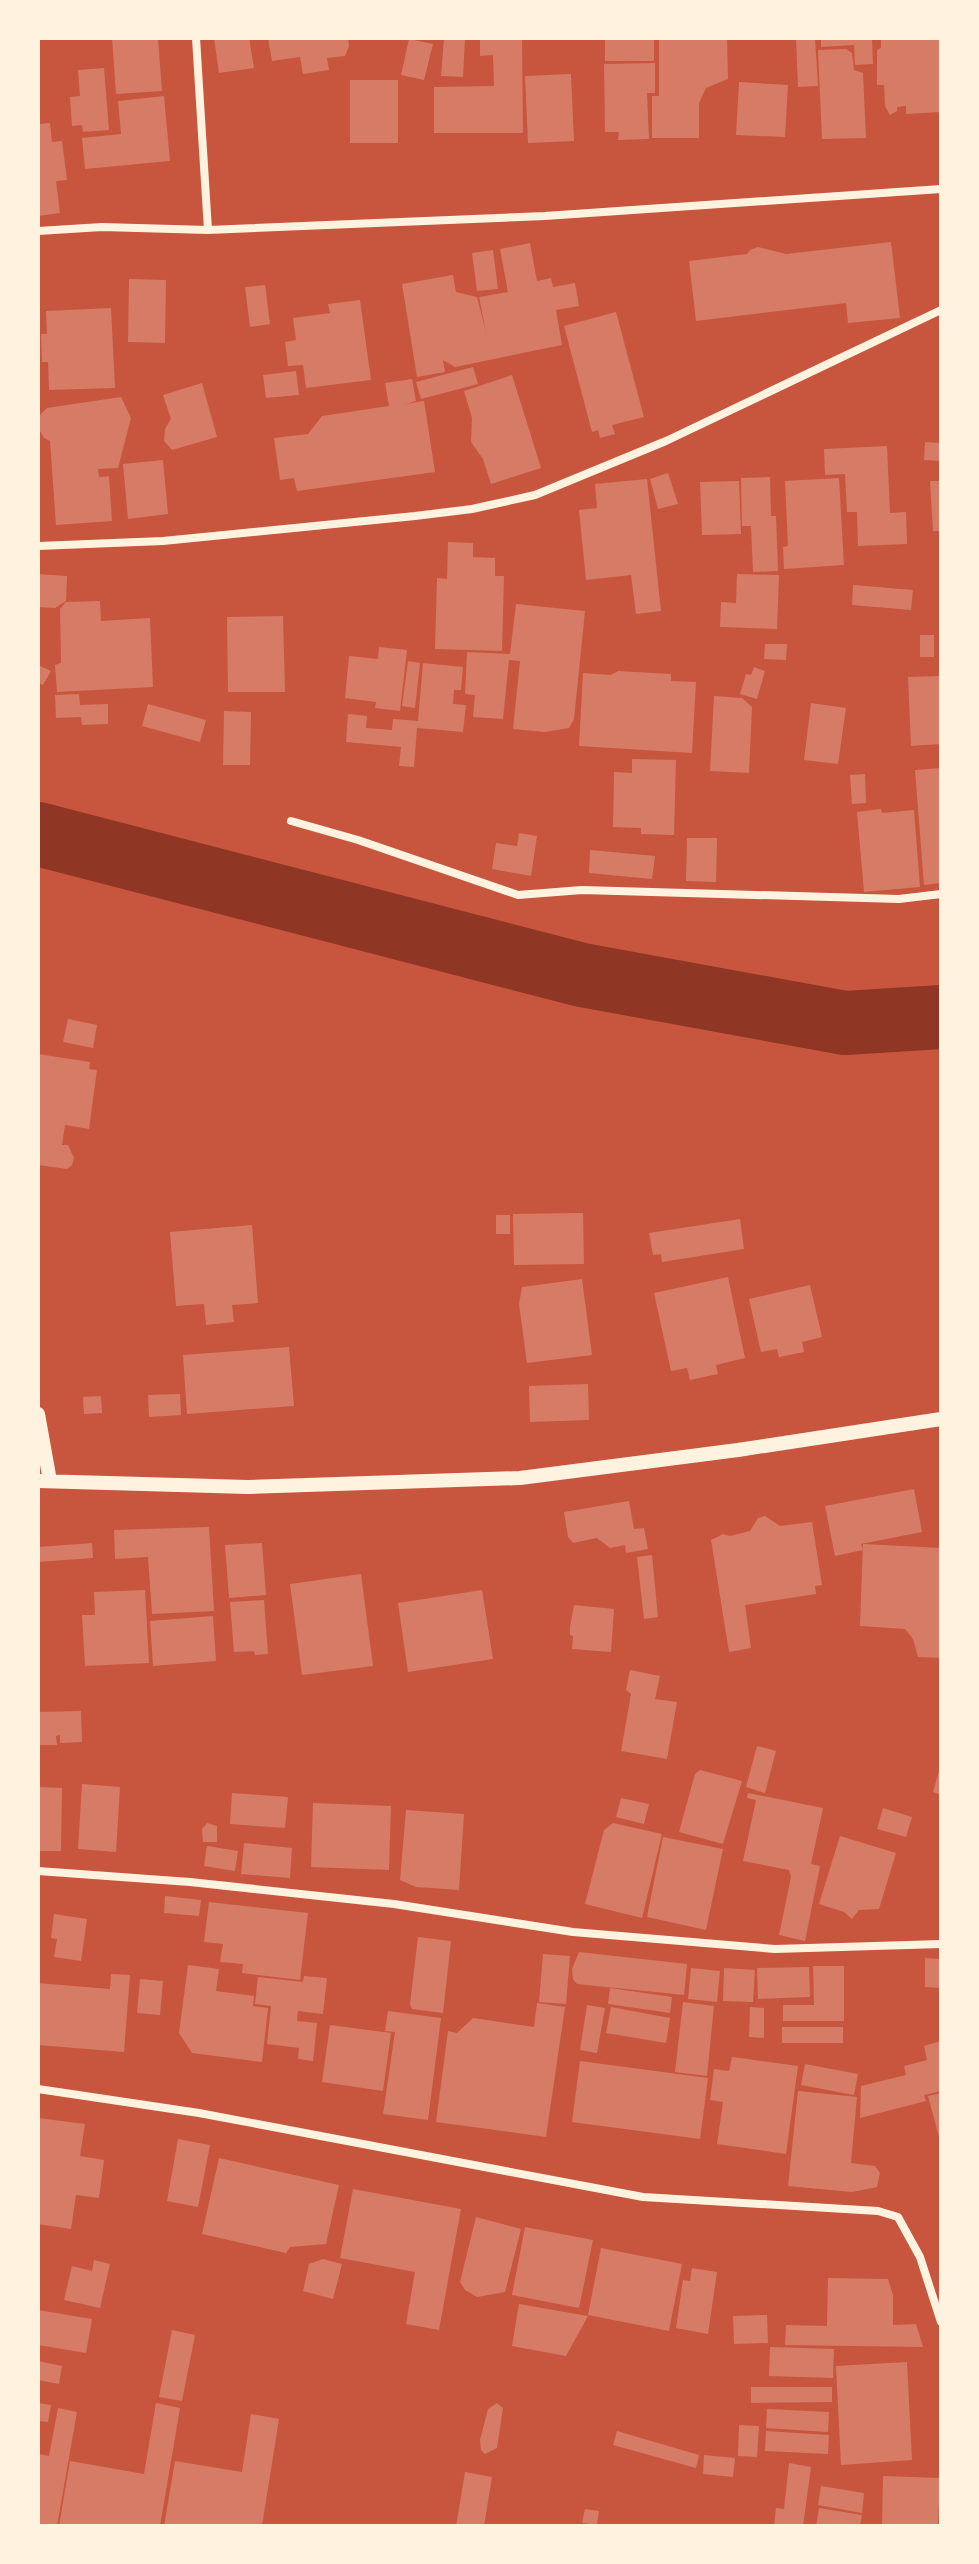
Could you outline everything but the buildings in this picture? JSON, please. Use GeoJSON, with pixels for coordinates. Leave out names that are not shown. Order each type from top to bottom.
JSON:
{"type":"FeatureCollection","features":[{"type":"Feature","properties":{"kind":"street"},"geometry":{"type":"LineString","coordinates":[[196,38],[208,230]]}},
{"type":"Feature","properties":{"kind":"street"},"geometry":{"type":"LineString","coordinates":[[38,231],[102,227],[208,230],[545,216],[941,189]]}},
{"type":"Feature","properties":{"kind":"street"},"geometry":{"type":"LineString","coordinates":[[38,546],[163,541],[415,516],[472,509],[535,495],[666,441],[941,310]]}},
{"type":"Feature","properties":{"kind":"street"},"geometry":{"type":"LineString","coordinates":[[291,821],[358,840],[518,895],[582,890],[899,899],[941,894]]}},
{"type":"Feature","properties":{"kind":"street"},"geometry":{"type":"LineString","coordinates":[[38,1414],[44,1481],[248,1487],[520,1478],[724,1452],[941,1419]]}},
{"type":"Feature","properties":{"kind":"street"},"geometry":{"type":"LineString","coordinates":[[38,1871],[190,1882],[394,1904],[573,1932],[775,1949],[941,1944]]}},
{"type":"Feature","properties":{"kind":"street"},"geometry":{"type":"LineString","coordinates":[[38,2089],[199,2113],[643,2197],[878,2211],[898,2217],[920,2257],[941,2322]]}},
{"type":"Feature","properties":{"kind":"waterway"},"geometry":{"type":"LineString","coordinates":[[38,834],[582,975],[845,1023],[941,1017]]}}]}
